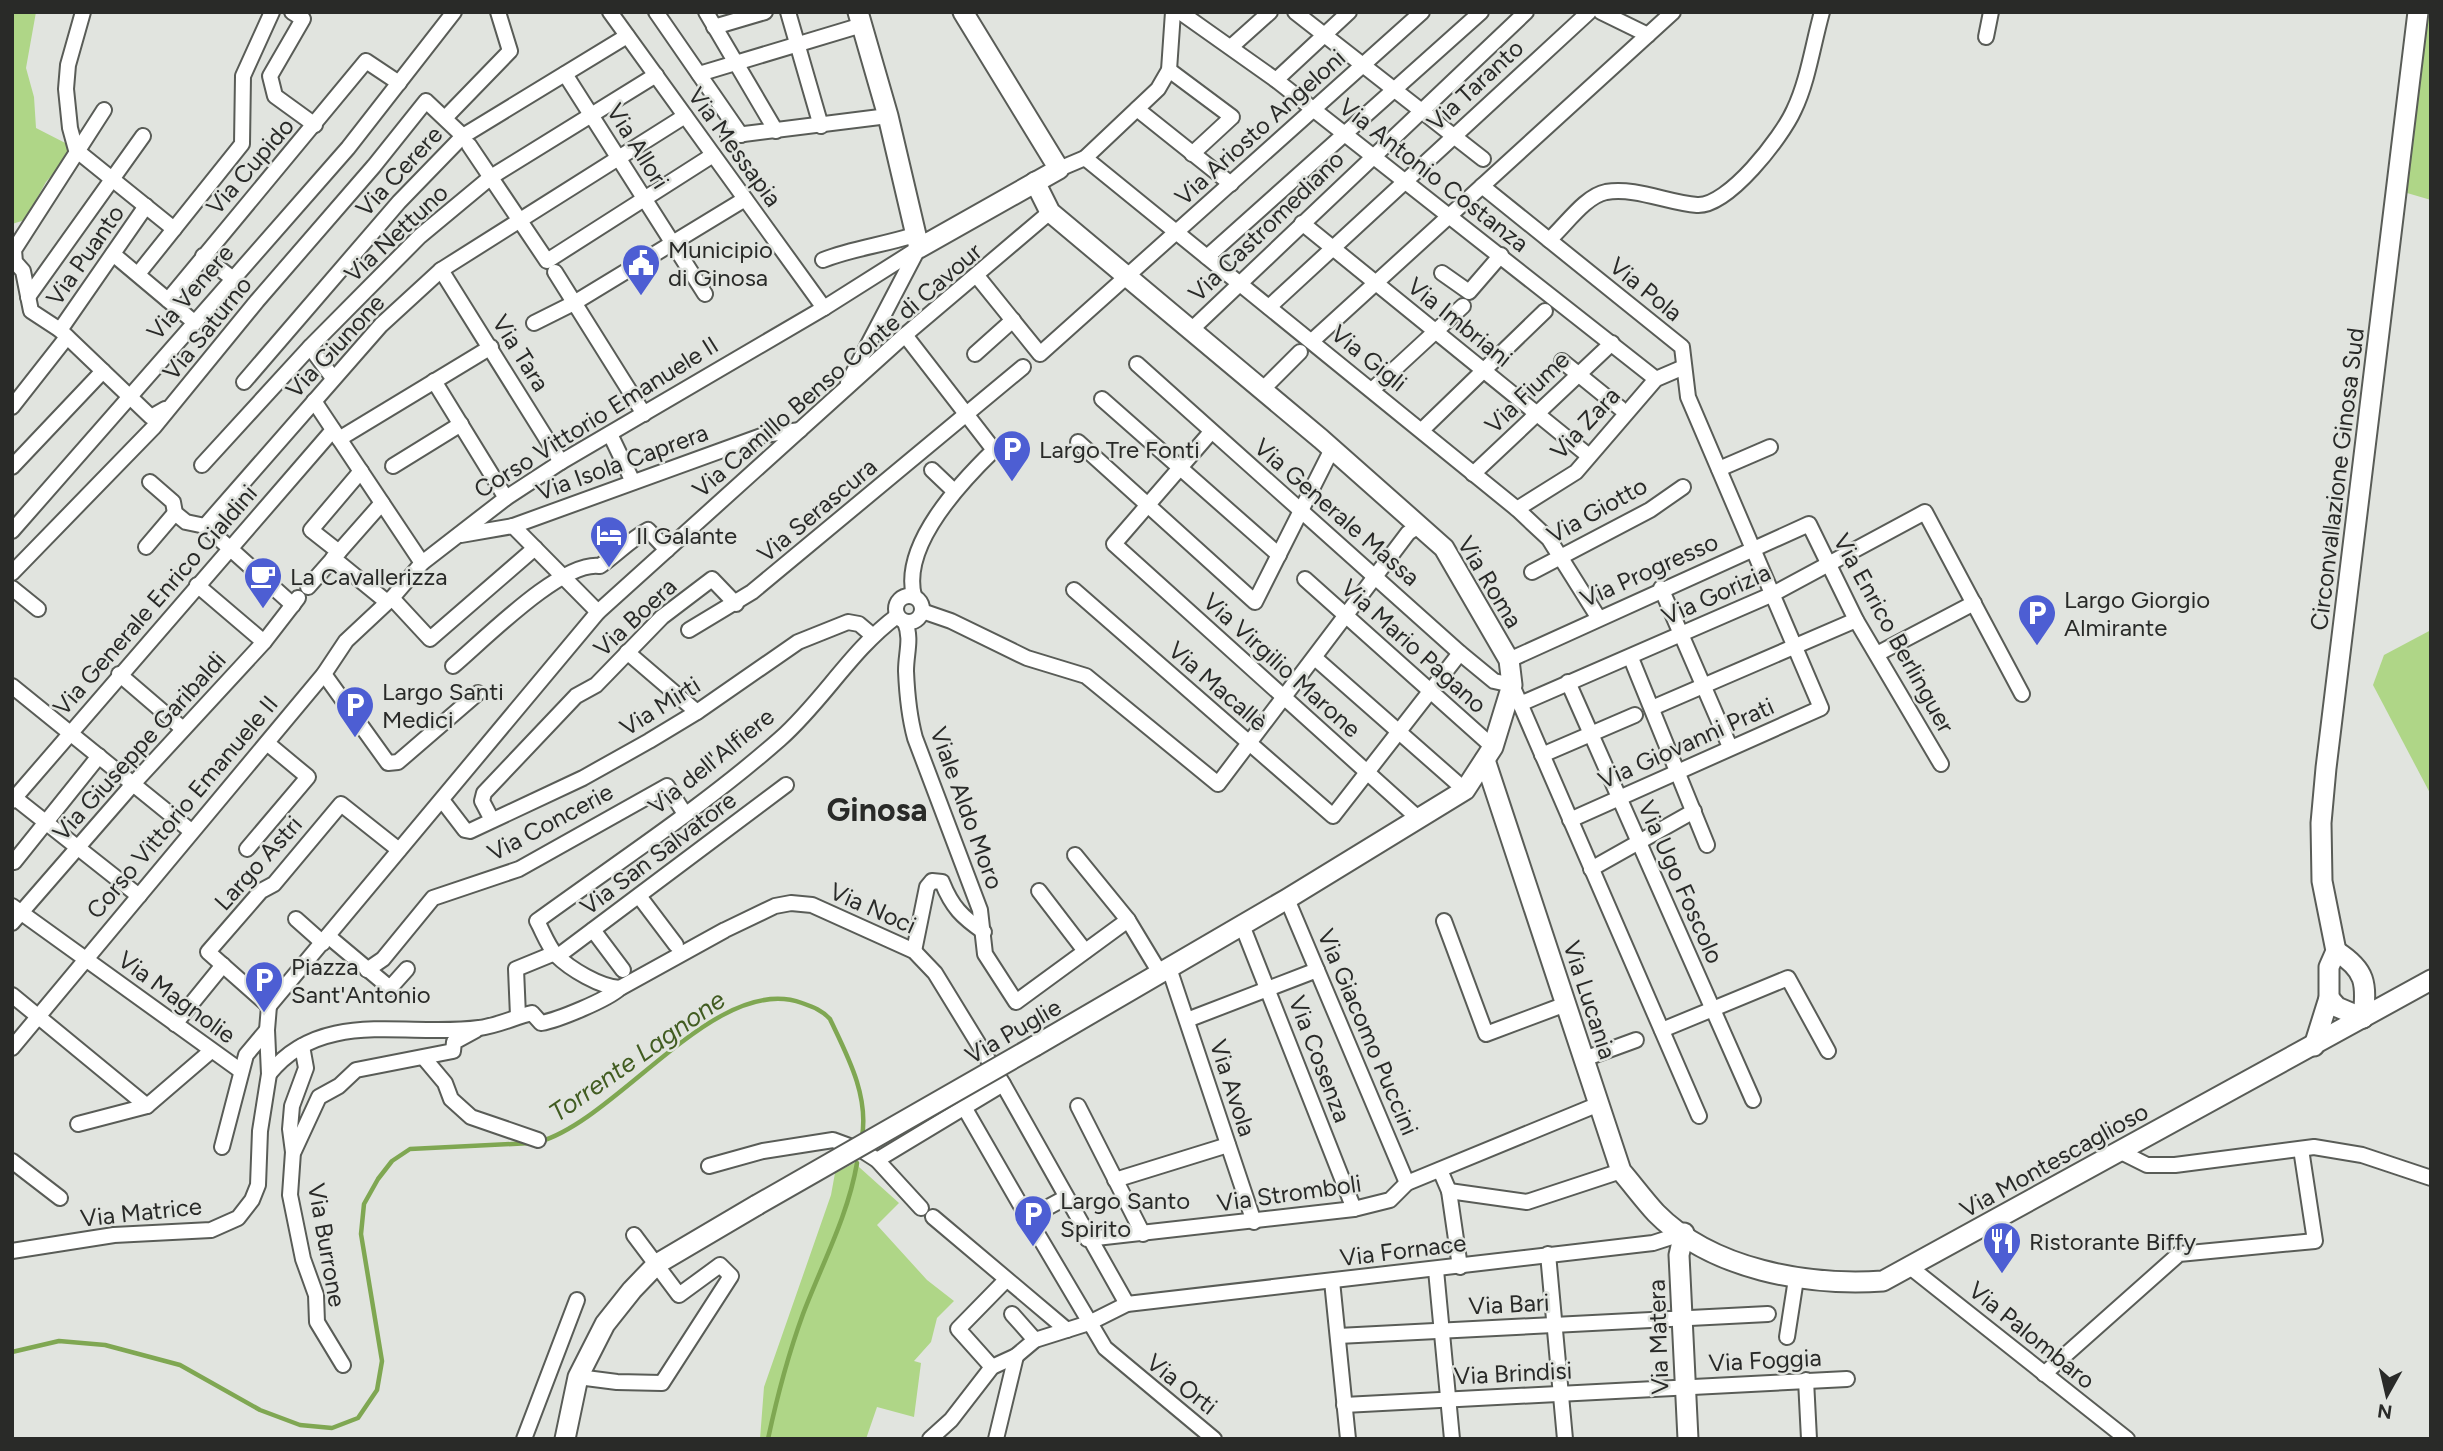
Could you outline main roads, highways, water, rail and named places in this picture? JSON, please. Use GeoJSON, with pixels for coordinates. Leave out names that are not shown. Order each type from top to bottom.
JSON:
{"type":"FeatureCollection","features":[{"type":"Feature","properties":{"kind":"waterway","name":"Torrente Lagnone"},"geometry":{"type":"LineString","coordinates":[[539,1142],[570,1128],[602,1106],[703,1027],[736,1008],[770,999],[802,1003],[814,1007],[830,1019],[855,1076],[862,1106],[862,1137]]}},
{"type":"Feature","properties":{"kind":"waterway","name":"Torrente Lagnone"},"geometry":{"type":"LineString","coordinates":[[12,1352],[59,1341],[105,1345],[180,1365],[260,1410],[300,1425],[332,1428],[358,1418],[377,1390],[382,1361],[361,1234],[364,1204],[378,1179],[392,1161],[410,1149],[531,1143]]}},
{"type":"Feature","properties":{"kind":"waterway","name":"Torrente Lagnone"},"geometry":{"type":"LineString","coordinates":[[768,1439],[792,1345],[841,1221],[857,1163]]}},
{"type":"Feature","properties":{"kind":"place","name":"Municipio di Ginosa"},"geometry":{"type":"Point","coordinates":[641,297]}},
{"type":"Feature","properties":{"kind":"place","name":"Largo Tre Fonti"},"geometry":{"type":"Point","coordinates":[1012,483]}},
{"type":"Feature","properties":{"kind":"place","name":"Il Galante"},"geometry":{"type":"Point","coordinates":[609,569]}},
{"type":"Feature","properties":{"kind":"place","name":"La Cavallerizza"},"geometry":{"type":"Point","coordinates":[263,610]}},
{"type":"Feature","properties":{"kind":"place","name":"Largo Giorgio Almirante"},"geometry":{"type":"Point","coordinates":[2037,647]}},
{"type":"Feature","properties":{"kind":"place","name":"Largo Santi Medici"},"geometry":{"type":"Point","coordinates":[355,739]}},
{"type":"Feature","properties":{"kind":"place","name":"Piazza Sant'Antonio"},"geometry":{"type":"Point","coordinates":[264,1014]}},
{"type":"Feature","properties":{"kind":"place","name":"Largo Santo Spirito"},"geometry":{"type":"Point","coordinates":[1033,1248]}},
{"type":"Feature","properties":{"kind":"place","name":"Ristorante Biffy"},"geometry":{"type":"Point","coordinates":[2002,1275]}},
{"type":"Feature","properties":{"kind":"district","name":"Ginosa"},"geometry":{"type":"Point","coordinates":[877,810]}}]}
